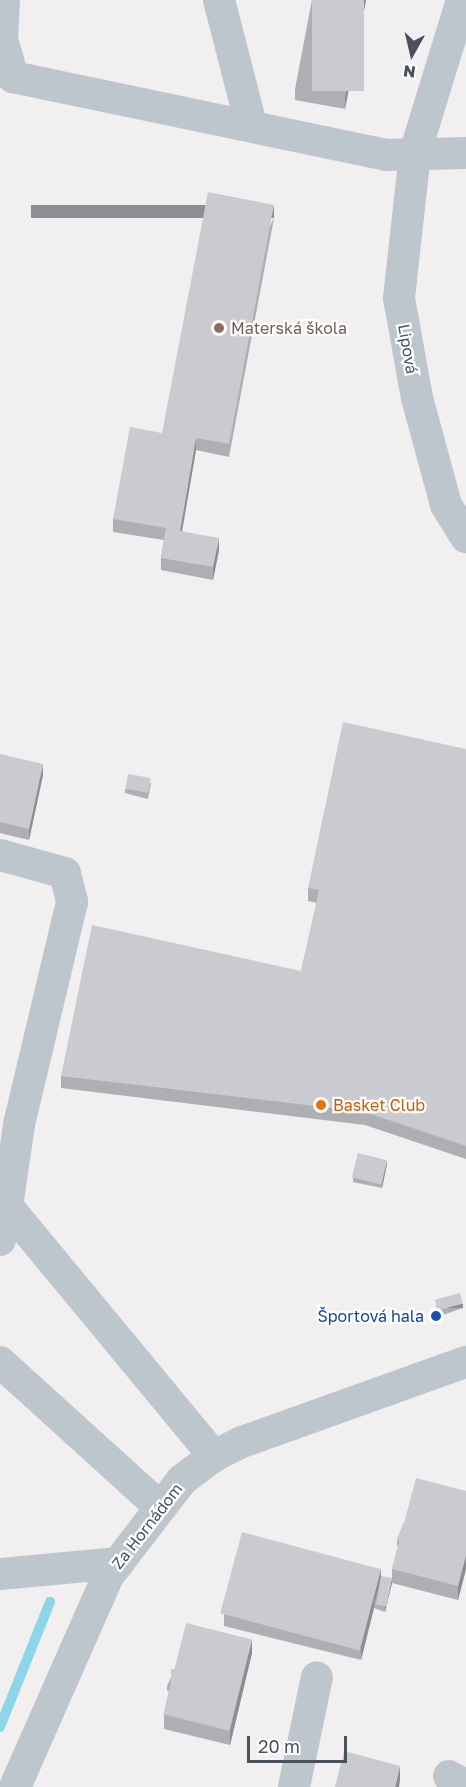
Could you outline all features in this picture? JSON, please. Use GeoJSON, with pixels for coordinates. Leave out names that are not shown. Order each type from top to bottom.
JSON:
{"type":"FeatureCollection","features":[{"type":"Feature","properties":{"kind":"street"},"geometry":{"type":"LineString","coordinates":[[4,0],[1,44],[13,76],[386,155],[466,153]]}},
{"type":"Feature","properties":{"kind":"street"},"geometry":{"type":"LineString","coordinates":[[219,0],[251,125]]}},
{"type":"Feature","properties":{"kind":"street","name":"Lipová"},"geometry":{"type":"LineString","coordinates":[[462,0],[415,153],[399,298],[417,398],[446,505],[466,537]]}},
{"type":"Feature","properties":{"kind":"street"},"geometry":{"type":"LineString","coordinates":[[0,855],[65,873],[72,902],[19,1125],[0,1240]]}},
{"type":"Feature","properties":{"kind":"street"},"geometry":{"type":"LineString","coordinates":[[7,1206],[214,1456]]}},
{"type":"Feature","properties":{"kind":"street"},"geometry":{"type":"LineString","coordinates":[[0,1362],[159,1506]]}},
{"type":"Feature","properties":{"kind":"street","name":"Za Hornádom"},"geometry":{"type":"LineString","coordinates":[[15,1787],[108,1576],[159,1506],[182,1480],[214,1456],[333,1407],[466,1362]]}},
{"type":"Feature","properties":{"kind":"street"},"geometry":{"type":"LineString","coordinates":[[0,1574],[118,1563]]}},
{"type":"Feature","properties":{"kind":"street"},"geometry":{"type":"LineString","coordinates":[[294,1787],[317,1677]]}},
{"type":"Feature","properties":{"kind":"building"},"geometry":{"type":"Polygon","coordinates":[[[312,0],[364,0],[364,91],[312,91],[312,0]]]}},
{"type":"Feature","properties":{"kind":"building","name":"Materská škola"},"geometry":{"type":"Polygon","coordinates":[[[208,192],[274,205],[229,444],[196,438],[180,531],[219,538],[213,567],[161,558],[166,528],[113,519],[130,427],[162,433],[208,192]]]}},
{"type":"Feature","properties":{"kind":"building"},"geometry":{"type":"Polygon","coordinates":[[[343,722],[466,749],[466,1146],[365,1112],[61,1076],[92,925],[301,971],[319,890],[308,888],[343,722]]]}},
{"type":"Feature","properties":{"kind":"building"},"geometry":{"type":"Polygon","coordinates":[[[0,754],[43,764],[29,829],[0,822],[0,754]]]}},
{"type":"Feature","properties":{"kind":"building"},"geometry":{"type":"Polygon","coordinates":[[[128,774],[151,778],[148,793],[125,789],[128,774]]]}},
{"type":"Feature","properties":{"kind":"building"},"geometry":{"type":"Polygon","coordinates":[[[358,1153],[387,1160],[381,1185],[352,1177],[358,1153]]]}},
{"type":"Feature","properties":{"kind":"building"},"geometry":{"type":"Polygon","coordinates":[[[460,1293],[463,1304],[438,1310],[435,1300],[460,1293]]]}},
{"type":"Feature","properties":{"kind":"building"},"geometry":{"type":"Polygon","coordinates":[[[416,1478],[466,1491],[466,1555],[458,1586],[392,1569],[416,1478]]]}},
{"type":"Feature","properties":{"kind":"building"},"geometry":{"type":"Polygon","coordinates":[[[404,1524],[400,1541],[397,1540],[404,1524]]]}},
{"type":"Feature","properties":{"kind":"building"},"geometry":{"type":"Polygon","coordinates":[[[242,1532],[381,1569],[359,1650],[220,1613],[242,1532]]]}},
{"type":"Feature","properties":{"kind":"building"},"geometry":{"type":"Polygon","coordinates":[[[381,1576],[392,1578],[387,1606],[376,1605],[381,1576]]]}},
{"type":"Feature","properties":{"kind":"building"},"geometry":{"type":"Polygon","coordinates":[[[186,1623],[252,1639],[229,1731],[163,1714],[186,1623]]]}},
{"type":"Feature","properties":{"kind":"building"},"geometry":{"type":"Polygon","coordinates":[[[171,1669],[175,1669],[175,1686],[171,1686],[171,1669]]]}},
{"type":"Feature","properties":{"kind":"building"},"geometry":{"type":"Polygon","coordinates":[[[344,1751],[400,1766],[395,1787],[335,1787],[344,1751]]]}},
{"type":"Feature","properties":{"kind":"waterway"},"geometry":{"type":"LineString","coordinates":[[0,1727],[50,1602]]}},
{"type":"Feature","properties":{"kind":"place","name":"Materská škola"},"geometry":{"type":"Point","coordinates":[219,328]}},
{"type":"Feature","properties":{"kind":"place","name":"Basket Club"},"geometry":{"type":"Point","coordinates":[321,1105]}},
{"type":"Feature","properties":{"kind":"place","name":"Športová hala"},"geometry":{"type":"Point","coordinates":[436,1316]}}]}
